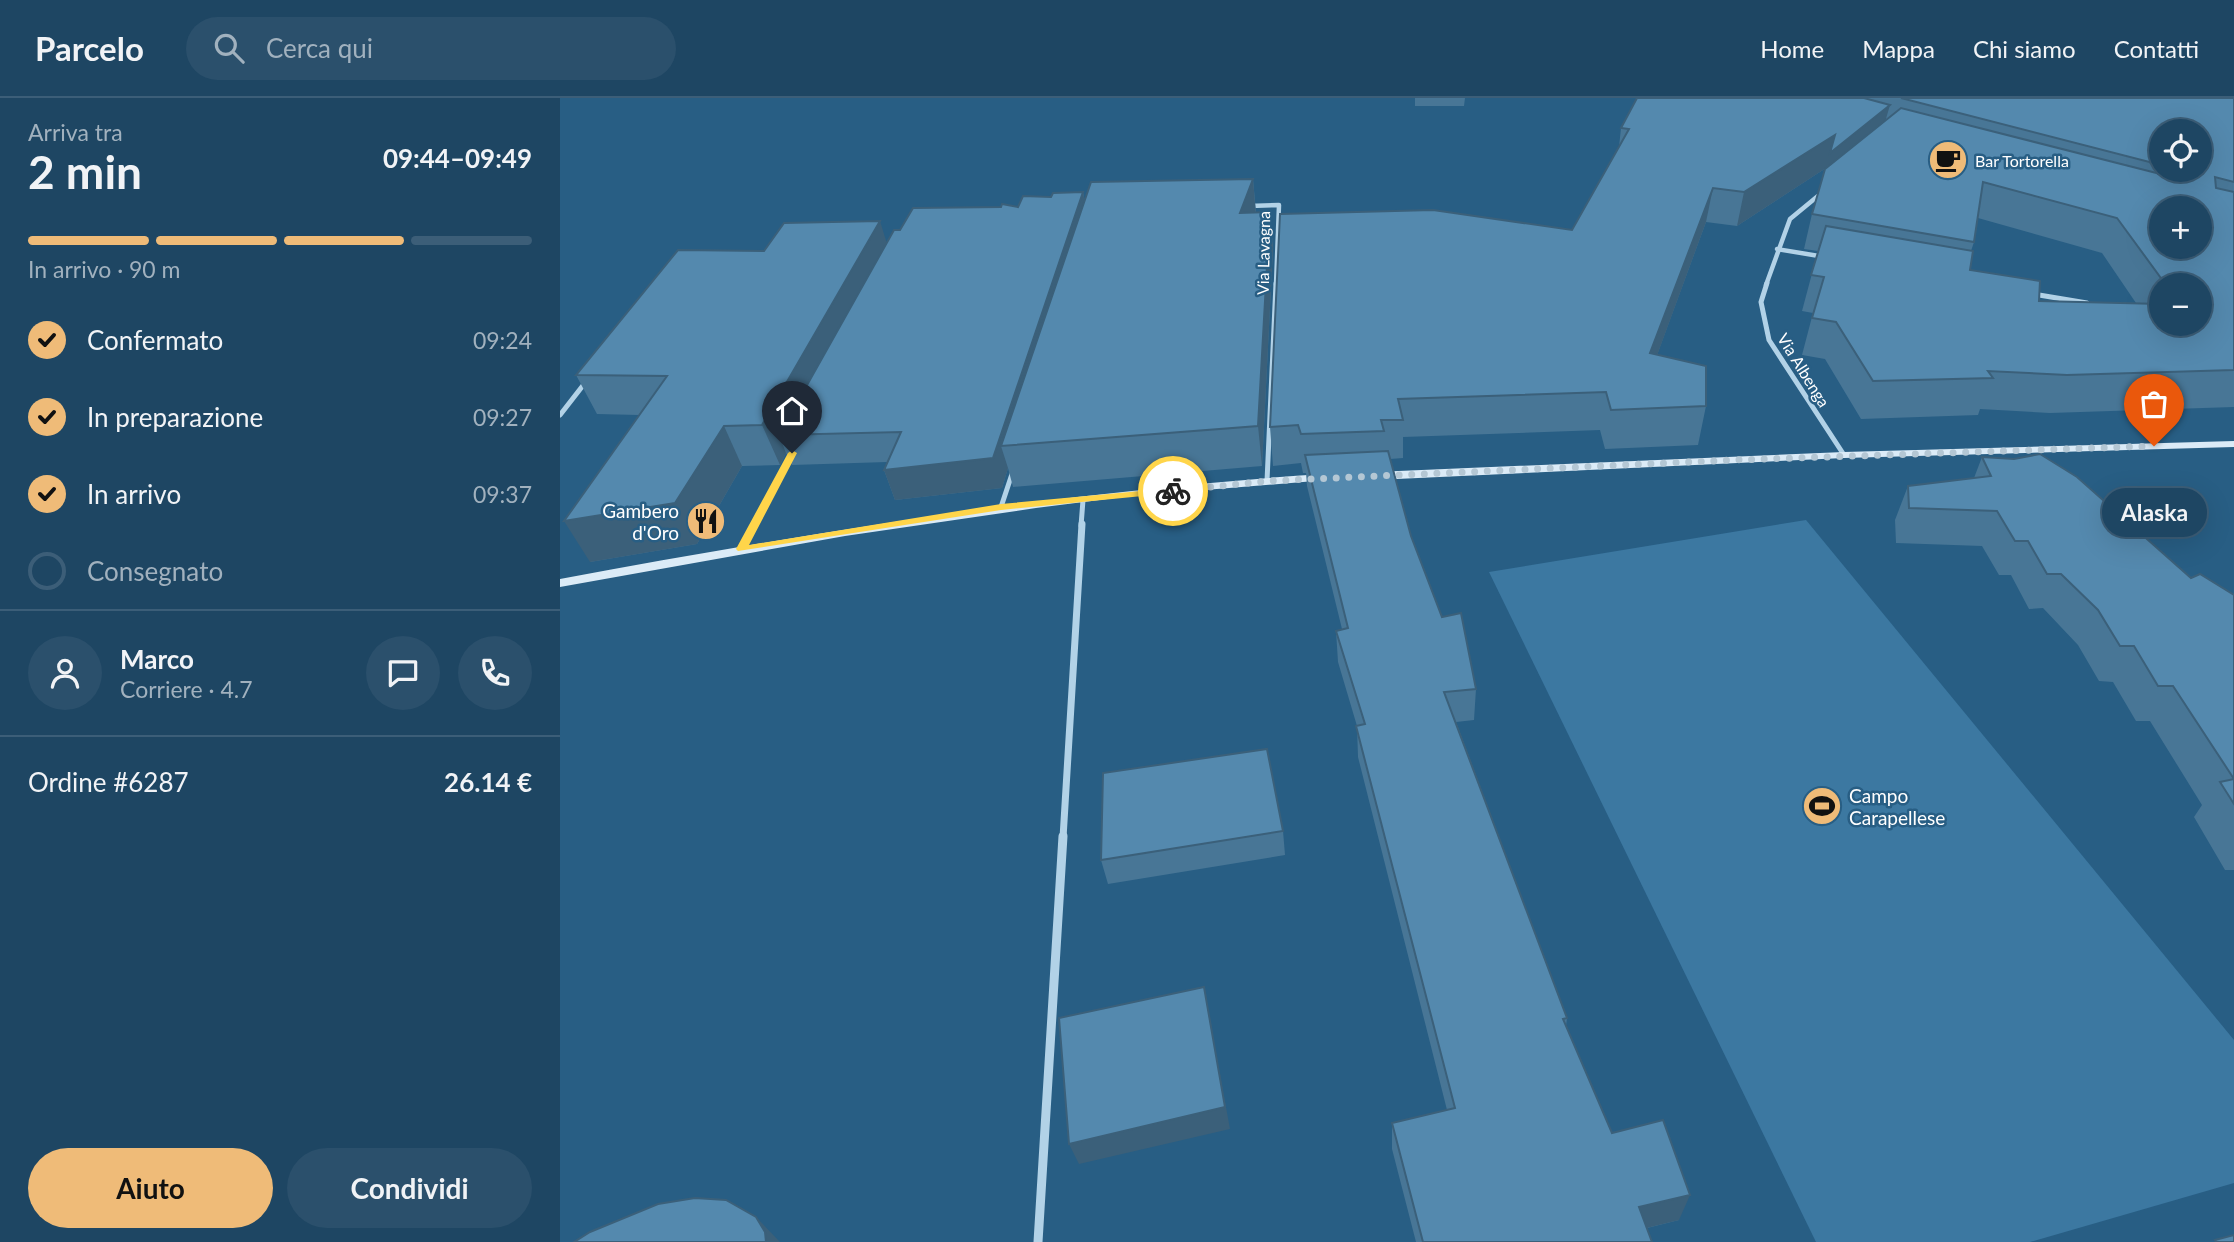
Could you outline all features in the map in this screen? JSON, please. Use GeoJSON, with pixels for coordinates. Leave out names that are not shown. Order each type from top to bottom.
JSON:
{"type":"FeatureCollection","features":[{"type":"Feature","properties":{"kind":"street","name":"Via Albenga"},"geometry":{"type":"LineString","coordinates":[[1830,186],[1790,219],[1777,249],[1761,302],[1769,340],[1844,455]]}},
{"type":"Feature","properties":{"kind":"street","name":"Via Lavagna"},"geometry":{"type":"LineString","coordinates":[[1240,206],[1279,205],[1267,481]]}},
{"type":"Feature","properties":{"kind":"street"},"geometry":{"type":"LineString","coordinates":[[1777,249],[1831,258]]}},
{"type":"Feature","properties":{"kind":"street"},"geometry":{"type":"LineString","coordinates":[[2021,292],[2088,304]]}},
{"type":"Feature","properties":{"kind":"street"},"geometry":{"type":"LineString","coordinates":[[560,415],[592,374]]}},
{"type":"Feature","properties":{"kind":"street"},"geometry":{"type":"LineString","coordinates":[[741,549],[799,441]]}},
{"type":"Feature","properties":{"kind":"street"},"geometry":{"type":"LineString","coordinates":[[1363,477],[1844,455],[2234,444]]}},
{"type":"Feature","properties":{"kind":"street"},"geometry":{"type":"LineString","coordinates":[[1001,507],[1014,468]]}},
{"type":"Feature","properties":{"kind":"street"},"geometry":{"type":"LineString","coordinates":[[560,583],[741,549],[1001,507],[1267,481],[1336,478]]}},
{"type":"Feature","properties":{"kind":"street"},"geometry":{"type":"LineString","coordinates":[[1038,1242],[1083,500]]}},
{"type":"Feature","properties":{"kind":"shaded area","name":"Campo Carapellese"},"geometry":{"type":"Polygon","coordinates":[[[1806,520],[2234,1040],[2234,1183],[2030,1242],[1816,1242],[1489,572],[1806,520]]]}},
{"type":"Feature","properties":{"kind":"building"},"geometry":{"type":"Polygon","coordinates":[[[1637,98],[1864,98],[1890,105],[1830,153],[1835,135],[1744,192],[1713,188],[1650,353],[1706,366],[1706,406],[1611,410],[1606,392],[1398,399],[1403,420],[1381,420],[1384,431],[1301,434],[1298,425],[1270,427],[1280,214],[1433,210],[1572,230],[1629,129],[1621,128],[1637,98]]]}},
{"type":"Feature","properties":{"kind":"building"},"geometry":{"type":"Polygon","coordinates":[[[1901,98],[2234,98],[2234,182],[2215,177],[2216,188],[2234,192],[2234,370],[2067,375],[1988,371],[1993,378],[1873,381],[1836,322],[1812,318],[1824,277],[1811,275],[1826,226],[1973,251],[1970,270],[2040,281],[2039,301],[2149,304],[2149,336],[2212,336],[2212,273],[2157,273],[2117,218],[1983,182],[1974,242],[1812,214],[1825,169],[1901,108],[2149,171],[2149,182],[2212,182],[2212,119],[2149,119],[2149,162],[1901,98]]]}},
{"type":"Feature","properties":{"kind":"building"},"geometry":{"type":"Polygon","coordinates":[[[1253,179],[1240,213],[1270,212],[1258,426],[1001,446],[1091,182],[1253,179]]]}},
{"type":"Feature","properties":{"kind":"building"},"geometry":{"type":"Polygon","coordinates":[[[1083,192],[993,458],[884,470],[901,432],[779,435],[894,230],[900,230],[913,208],[1001,207],[1002,204],[1018,207],[1023,196],[1051,197],[1053,193],[1083,192]]]}},
{"type":"Feature","properties":{"kind":"building"},"geometry":{"type":"Polygon","coordinates":[[[880,221],[762,425],[724,426],[675,503],[564,521],[667,376],[576,375],[678,250],[764,251],[784,223],[880,221]]]}},
{"type":"Feature","properties":{"kind":"building"},"geometry":{"type":"Polygon","coordinates":[[[1388,451],[1411,536],[1442,617],[1461,613],[1476,689],[1444,692],[1567,1018],[1563,1019],[1612,1133],[1663,1120],[1690,1195],[1639,1207],[1652,1242],[1423,1242],[1392,1123],[1455,1108],[1356,726],[1365,724],[1336,631],[1348,628],[1305,455],[1388,451]]]}},
{"type":"Feature","properties":{"kind":"building"},"geometry":{"type":"Polygon","coordinates":[[[2040,454],[2077,477],[2191,578],[2200,574],[2234,595],[2234,779],[2173,686],[2158,686],[2134,646],[2120,646],[2098,610],[2061,574],[2047,574],[2028,541],[2015,541],[1997,511],[1909,508],[1908,486],[1991,476],[1982,457],[2014,459],[2040,454]]]}},
{"type":"Feature","properties":{"kind":"building"},"geometry":{"type":"Polygon","coordinates":[[[1267,749],[1283,831],[1101,860],[1103,773],[1267,749]]]}},
{"type":"Feature","properties":{"kind":"building"},"geometry":{"type":"Polygon","coordinates":[[[2234,779],[2234,804],[2220,782],[2234,779]]]}},
{"type":"Feature","properties":{"kind":"building"},"geometry":{"type":"Polygon","coordinates":[[[1204,987],[1225,1107],[1069,1144],[1059,1018],[1204,987]]]}},
{"type":"Feature","properties":{"kind":"building"},"geometry":{"type":"Polygon","coordinates":[[[695,1198],[726,1200],[756,1217],[765,1232],[766,1242],[574,1242],[590,1232],[658,1204],[695,1198]]]}},
{"type":"Feature","properties":{"kind":"building"},"geometry":{"type":"Polygon","coordinates":[[[2234,1235],[2234,1242],[2215,1240],[2234,1235]]]}},
{"type":"Feature","properties":{"kind":"way so far"},"geometry":{"type":"LineString","coordinates":[[1173,491],[1267,481],[1844,455],[2154,446]]}},
{"type":"Feature","properties":{"kind":"place","name":"Bar Tortorella"},"geometry":{"type":"Point","coordinates":[1948,160]}},
{"type":"Feature","properties":{"kind":"place","name":"Alaska"},"geometry":{"type":"Point","coordinates":[2154,446]}},
{"type":"Feature","properties":{"kind":"place","name":"Gambero d'Oro"},"geometry":{"type":"Point","coordinates":[706,521]}},
{"type":"Feature","properties":{"kind":"place","name":"Campo Carapellese"},"geometry":{"type":"Point","coordinates":[1822,806]}},
{"type":"Feature","properties":{"kind":"route"},"geometry":{"type":"LineString","coordinates":[[792,453],[741,549],[1001,507],[1173,491]]}}]}
